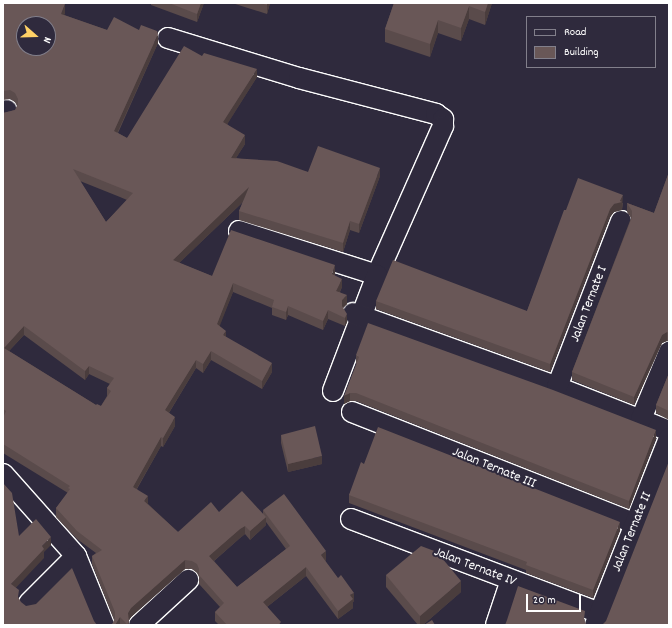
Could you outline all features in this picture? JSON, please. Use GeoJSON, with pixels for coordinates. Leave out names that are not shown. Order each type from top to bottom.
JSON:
{"type":"FeatureCollection","features":[{"type":"Feature","properties":{"kind":"street"},"geometry":{"type":"LineString","coordinates":[[168,38],[306,80],[436,114],[443,119],[444,126],[357,315],[333,391]]}},
{"type":"Feature","properties":{"kind":"street","name":"Jalan Ternate I"},"geometry":{"type":"LineString","coordinates":[[557,387],[621,221]]}},
{"type":"Feature","properties":{"kind":"street"},"geometry":{"type":"LineString","coordinates":[[239,231],[377,274]]}},
{"type":"Feature","properties":{"kind":"street"},"geometry":{"type":"LineString","coordinates":[[357,315],[557,387],[641,419],[669,432]]}},
{"type":"Feature","properties":{"kind":"street"},"geometry":{"type":"LineString","coordinates":[[641,419],[669,352]]}},
{"type":"Feature","properties":{"kind":"street","name":"Jalan Ternate III"},"geometry":{"type":"LineString","coordinates":[[352,412],[636,524]]}},
{"type":"Feature","properties":{"kind":"street","name":"Jalan Ternate II"},"geometry":{"type":"LineString","coordinates":[[597,619],[669,438]]}},
{"type":"Feature","properties":{"kind":"street"},"geometry":{"type":"LineString","coordinates":[[3,474],[76,556],[104,625]]}},
{"type":"Feature","properties":{"kind":"street","name":"Jalan Ternate IV"},"geometry":{"type":"LineString","coordinates":[[351,519],[511,580],[597,619]]}},
{"type":"Feature","properties":{"kind":"street"},"geometry":{"type":"LineString","coordinates":[[29,602],[76,556]]}},
{"type":"Feature","properties":{"kind":"street"},"geometry":{"type":"LineString","coordinates":[[140,625],[188,580]]}},
{"type":"Feature","properties":{"kind":"street"},"geometry":{"type":"LineString","coordinates":[[496,625],[511,580]]}},
{"type":"Feature","properties":{"kind":"building"},"geometry":{"type":"Polygon","coordinates":[[[3,3],[63,3],[65,4],[61,14],[107,30],[114,17],[139,30],[141,25],[157,31],[158,34],[114,131],[127,138],[184,46],[202,56],[204,53],[257,69],[223,122],[245,135],[231,158],[277,161],[308,172],[318,146],[380,168],[359,224],[350,221],[343,243],[239,211],[249,187],[173,260],[212,276],[231,230],[335,265],[332,274],[342,279],[336,291],[347,295],[342,300],[342,306],[347,314],[345,318],[328,310],[323,321],[288,306],[286,312],[272,307],[274,300],[233,283],[217,324],[226,331],[223,335],[272,363],[262,381],[211,351],[203,364],[196,360],[165,410],[175,417],[163,438],[161,437],[133,487],[148,496],[144,501],[178,532],[211,502],[219,512],[242,491],[266,517],[250,531],[245,526],[240,529],[209,556],[237,587],[290,546],[263,510],[284,494],[326,551],[321,555],[338,578],[341,575],[354,593],[350,595],[353,599],[338,611],[306,567],[263,602],[281,622],[278,625],[227,625],[215,612],[224,603],[199,575],[197,564],[192,561],[185,560],[131,608],[128,613],[129,622],[127,624],[120,617],[115,625],[111,625],[115,618],[115,612],[92,556],[102,550],[77,531],[56,508],[70,489],[68,488],[70,486],[3,444],[3,418],[6,411],[3,409],[3,113],[15,110],[18,105],[18,99],[15,93],[10,90],[3,91],[3,3]],[[73,169],[106,222],[133,193],[73,169]],[[24,326],[4,348],[96,405],[101,406],[111,391],[107,388],[114,378],[89,366],[85,371],[24,326]]]}},
{"type":"Feature","properties":{"kind":"building"},"geometry":{"type":"Polygon","coordinates":[[[169,3],[201,3],[197,14],[169,3]]]}},
{"type":"Feature","properties":{"kind":"building"},"geometry":{"type":"Polygon","coordinates":[[[394,3],[488,3],[485,12],[469,6],[461,28],[438,20],[430,44],[385,29],[394,3]]]}},
{"type":"Feature","properties":{"kind":"building"},"geometry":{"type":"Polygon","coordinates":[[[669,172],[669,333],[667,332],[662,335],[634,397],[572,372],[632,217],[632,211],[627,203],[654,213],[669,172]]]}},
{"type":"Feature","properties":{"kind":"building"},"geometry":{"type":"Polygon","coordinates":[[[578,178],[623,195],[620,201],[622,202],[614,204],[610,209],[550,364],[376,301],[393,260],[527,311],[564,210],[566,210],[578,178]]]}},
{"type":"Feature","properties":{"kind":"building"},"geometry":{"type":"Polygon","coordinates":[[[368,323],[553,390],[656,430],[629,501],[356,393],[350,393],[344,396],[359,357],[356,355],[368,323]]]}},
{"type":"Feature","properties":{"kind":"building"},"geometry":{"type":"Polygon","coordinates":[[[669,373],[669,411],[656,405],[669,373]]]}},
{"type":"Feature","properties":{"kind":"building"},"geometry":{"type":"Polygon","coordinates":[[[315,426],[322,456],[288,464],[281,435],[315,426]]]}},
{"type":"Feature","properties":{"kind":"building"},"geometry":{"type":"Polygon","coordinates":[[[378,427],[620,522],[593,590],[526,565],[527,562],[349,495],[361,462],[364,464],[378,427]]]}},
{"type":"Feature","properties":{"kind":"building"},"geometry":{"type":"Polygon","coordinates":[[[669,461],[669,625],[602,625],[606,621],[669,461]]]}},
{"type":"Feature","properties":{"kind":"building"},"geometry":{"type":"Polygon","coordinates":[[[3,483],[12,493],[19,536],[36,519],[51,537],[42,546],[44,549],[11,584],[19,590],[18,597],[21,602],[26,606],[36,604],[72,568],[97,625],[3,625],[3,483]]]}},
{"type":"Feature","properties":{"kind":"building"},"geometry":{"type":"Polygon","coordinates":[[[421,546],[437,552],[461,581],[420,616],[386,575],[421,546]]]}},
{"type":"Feature","properties":{"kind":"building"},"geometry":{"type":"Polygon","coordinates":[[[518,586],[585,611],[584,619],[588,625],[505,625],[518,586]]]}},
{"type":"Feature","properties":{"kind":"building"},"geometry":{"type":"Polygon","coordinates":[[[432,620],[435,625],[424,625],[432,620]]]}}]}
